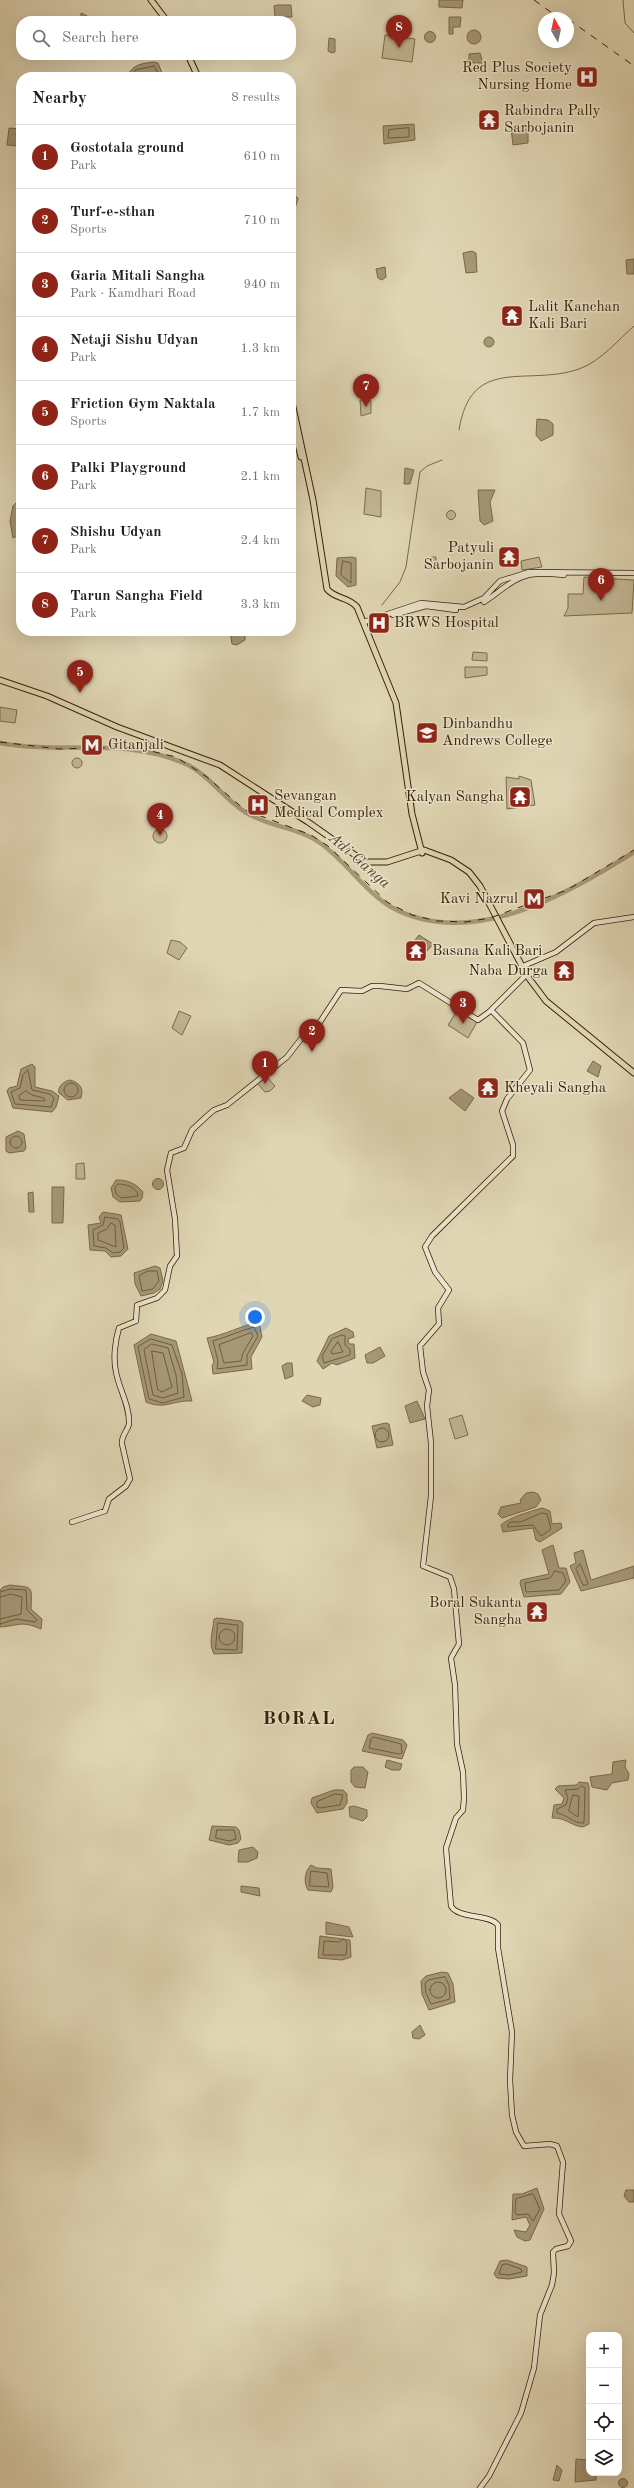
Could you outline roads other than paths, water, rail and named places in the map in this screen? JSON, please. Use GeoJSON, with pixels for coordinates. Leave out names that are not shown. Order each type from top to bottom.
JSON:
{"type":"FeatureCollection","features":[{"type":"Feature","properties":{"kind":"main road"},"geometry":{"type":"LineString","coordinates":[[151,0],[163,16]]}},
{"type":"Feature","properties":{"kind":"main road"},"geometry":{"type":"LineString","coordinates":[[190,60],[196,72]]}},
{"type":"Feature","properties":{"kind":"main road"},"geometry":{"type":"LineString","coordinates":[[296,424],[320,538],[327,589],[332,594],[354,603],[365,624],[396,703],[413,820],[421,852]]}},
{"type":"Feature","properties":{"kind":"main road"},"geometry":{"type":"LineString","coordinates":[[296,433],[301,450]]}},
{"type":"Feature","properties":{"kind":"main road"},"geometry":{"type":"LineString","coordinates":[[365,624],[426,606],[459,610],[471,608],[515,580],[529,575],[579,573],[634,574]]}},
{"type":"Feature","properties":{"kind":"main road"},"geometry":{"type":"LineString","coordinates":[[0,680],[47,696],[117,727],[220,765],[308,822],[365,862],[387,862],[421,852],[443,857],[470,877],[491,908],[524,970],[546,1000],[634,1073]]}},
{"type":"Feature","properties":{"kind":"main road"},"geometry":{"type":"LineString","coordinates":[[72,1522],[105,1511],[109,1498],[126,1486],[130,1480],[122,1441],[129,1424],[127,1407],[116,1371],[117,1335],[119,1328],[136,1321],[137,1305],[157,1298],[164,1290],[170,1266],[177,1256],[174,1214],[168,1180],[169,1155],[184,1148],[192,1130],[210,1113],[227,1105],[287,1057],[301,1039],[320,1022],[339,991],[362,991],[372,986],[407,989],[419,983],[426,986],[467,1015],[479,1019],[491,1010],[524,970],[556,952],[594,922],[634,917]]}},
{"type":"Feature","properties":{"kind":"main road"},"geometry":{"type":"LineString","coordinates":[[480,2488],[486,2480],[521,2412],[534,2368],[540,2315],[553,2279],[552,2252],[556,2248],[568,2246],[571,2241],[559,2214],[563,2162],[559,2152],[554,2144],[524,2146],[513,2121],[510,2080],[512,2032],[498,1948],[498,1925],[491,1919],[475,1917],[454,1910],[452,1906],[446,1848],[456,1818],[462,1811],[464,1802],[463,1772],[457,1744],[455,1685],[451,1658],[459,1646],[457,1612],[451,1579],[440,1571],[423,1566],[428,1536],[431,1496],[431,1443],[427,1406],[429,1390],[423,1372],[420,1346],[439,1325],[438,1308],[449,1291],[435,1272],[425,1247],[432,1236],[513,1156],[513,1145],[502,1111],[507,1099],[530,1070],[523,1043],[491,1010]]}},
{"type":"Feature","properties":{"kind":"water"},"geometry":{"type":"Polygon","coordinates":[[[439,0],[463,0],[462,8],[439,7],[439,0]]]}},
{"type":"Feature","properties":{"kind":"water"},"geometry":{"type":"Polygon","coordinates":[[[291,5],[292,16],[275,16],[274,6],[291,5]]]}},
{"type":"Feature","properties":{"kind":"water"},"geometry":{"type":"Polygon","coordinates":[[[449,17],[461,17],[460,27],[453,27],[453,34],[449,34],[449,17]]]}},
{"type":"Feature","properties":{"kind":"water"},"geometry":{"type":"Polygon","coordinates":[[[474,30],[479,32],[481,37],[479,42],[474,44],[469,42],[467,37],[469,32],[474,30]]]}},
{"type":"Feature","properties":{"kind":"water"},"geometry":{"type":"Polygon","coordinates":[[[428,32],[432,32],[434,33],[434,41],[428,42],[425,39],[425,35],[428,32]]]}},
{"type":"Feature","properties":{"kind":"water"},"geometry":{"type":"Polygon","coordinates":[[[329,38],[335,39],[335,52],[332,53],[328,51],[329,38]]]}},
{"type":"Feature","properties":{"kind":"water"},"geometry":{"type":"Polygon","coordinates":[[[480,53],[483,63],[466,63],[466,60],[469,60],[469,54],[480,53]]]}},
{"type":"Feature","properties":{"kind":"water"},"geometry":{"type":"Polygon","coordinates":[[[154,62],[158,63],[162,72],[130,72],[134,67],[141,64],[154,62]]]}},
{"type":"Feature","properties":{"kind":"water"},"geometry":{"type":"Polygon","coordinates":[[[414,124],[415,140],[384,144],[383,126],[414,124]]]}},
{"type":"Feature","properties":{"kind":"water"},"geometry":{"type":"Polygon","coordinates":[[[528,124],[528,143],[513,145],[511,128],[528,124]]]}},
{"type":"Feature","properties":{"kind":"water"},"geometry":{"type":"Polygon","coordinates":[[[9,128],[16,129],[16,146],[7,145],[9,128]]]}},
{"type":"Feature","properties":{"kind":"water"},"geometry":{"type":"Polygon","coordinates":[[[472,251],[476,253],[477,272],[466,273],[463,253],[472,251]]]}},
{"type":"Feature","properties":{"kind":"water"},"geometry":{"type":"Polygon","coordinates":[[[634,259],[634,274],[627,274],[626,260],[634,259]]]}},
{"type":"Feature","properties":{"kind":"water"},"geometry":{"type":"Polygon","coordinates":[[[385,267],[386,277],[382,280],[378,278],[376,269],[385,267]]]}},
{"type":"Feature","properties":{"kind":"water"},"geometry":{"type":"Polygon","coordinates":[[[487,337],[491,337],[493,338],[493,346],[487,347],[484,344],[484,340],[487,337]]]}},
{"type":"Feature","properties":{"kind":"water"},"geometry":{"type":"Polygon","coordinates":[[[537,419],[548,420],[553,424],[553,435],[541,441],[536,435],[537,419]]]}},
{"type":"Feature","properties":{"kind":"water"},"geometry":{"type":"Polygon","coordinates":[[[405,468],[414,470],[410,484],[404,484],[405,468]]]}},
{"type":"Feature","properties":{"kind":"water"},"geometry":{"type":"Polygon","coordinates":[[[478,490],[495,490],[490,502],[493,521],[484,525],[480,521],[478,490]]]}},
{"type":"Feature","properties":{"kind":"water"},"geometry":{"type":"Polygon","coordinates":[[[16,503],[16,536],[13,538],[10,521],[13,506],[16,503]]]}},
{"type":"Feature","properties":{"kind":"water"},"geometry":{"type":"Polygon","coordinates":[[[337,558],[356,558],[356,585],[348,587],[336,576],[337,558]]]}},
{"type":"Feature","properties":{"kind":"water"},"geometry":{"type":"Polygon","coordinates":[[[231,636],[245,636],[245,640],[237,645],[232,644],[231,636]]]}},
{"type":"Feature","properties":{"kind":"water"},"geometry":{"type":"Polygon","coordinates":[[[419,935],[433,944],[427,951],[415,940],[419,935]]]}},
{"type":"Feature","properties":{"kind":"water"},"geometry":{"type":"Polygon","coordinates":[[[593,1061],[601,1066],[598,1077],[587,1071],[593,1061]]]}},
{"type":"Feature","properties":{"kind":"water"},"geometry":{"type":"Polygon","coordinates":[[[32,1064],[35,1067],[35,1087],[52,1091],[59,1096],[56,1107],[52,1112],[13,1108],[7,1091],[9,1088],[17,1086],[21,1069],[32,1064]]]}},
{"type":"Feature","properties":{"kind":"water"},"geometry":{"type":"Polygon","coordinates":[[[70,1080],[79,1084],[82,1091],[81,1098],[68,1100],[59,1093],[59,1089],[62,1085],[70,1080]]]}},
{"type":"Feature","properties":{"kind":"water"},"geometry":{"type":"Polygon","coordinates":[[[461,1089],[474,1098],[465,1111],[449,1098],[461,1089]]]}},
{"type":"Feature","properties":{"kind":"water"},"geometry":{"type":"Polygon","coordinates":[[[18,1131],[24,1134],[26,1148],[24,1151],[9,1153],[6,1151],[6,1137],[18,1131]]]}},
{"type":"Feature","properties":{"kind":"water"},"geometry":{"type":"Polygon","coordinates":[[[158,1178],[162,1180],[164,1184],[162,1188],[158,1190],[154,1188],[152,1184],[154,1180],[158,1178]]]}},
{"type":"Feature","properties":{"kind":"water"},"geometry":{"type":"Polygon","coordinates":[[[116,1180],[134,1184],[140,1189],[143,1192],[140,1201],[120,1202],[113,1197],[111,1188],[116,1180]]]}},
{"type":"Feature","properties":{"kind":"water"},"geometry":{"type":"Polygon","coordinates":[[[52,1187],[64,1187],[63,1223],[52,1223],[52,1187]]]}},
{"type":"Feature","properties":{"kind":"water"},"geometry":{"type":"Polygon","coordinates":[[[33,1192],[34,1212],[29,1212],[28,1193],[33,1192]]]}},
{"type":"Feature","properties":{"kind":"water"},"geometry":{"type":"Polygon","coordinates":[[[103,1212],[121,1215],[128,1249],[121,1256],[111,1257],[105,1251],[90,1250],[88,1225],[101,1223],[99,1217],[103,1212]]]}},
{"type":"Feature","properties":{"kind":"water"},"geometry":{"type":"Polygon","coordinates":[[[155,1266],[160,1268],[163,1281],[160,1289],[154,1293],[141,1296],[135,1284],[134,1273],[155,1266]]]}},
{"type":"Feature","properties":{"kind":"water"},"geometry":{"type":"Polygon","coordinates":[[[259,1322],[262,1337],[251,1357],[252,1369],[213,1374],[212,1366],[214,1362],[207,1338],[259,1322]]]}},
{"type":"Feature","properties":{"kind":"water"},"geometry":{"type":"Polygon","coordinates":[[[346,1328],[353,1332],[354,1337],[348,1339],[349,1344],[354,1344],[355,1358],[337,1365],[332,1363],[323,1369],[317,1361],[329,1336],[346,1328]]]}},
{"type":"Feature","properties":{"kind":"water"},"geometry":{"type":"Polygon","coordinates":[[[151,1334],[176,1341],[192,1401],[164,1405],[146,1402],[134,1345],[151,1334]]]}},
{"type":"Feature","properties":{"kind":"water"},"geometry":{"type":"Polygon","coordinates":[[[380,1347],[385,1356],[373,1363],[367,1363],[365,1355],[380,1347]]]}},
{"type":"Feature","properties":{"kind":"water"},"geometry":{"type":"Polygon","coordinates":[[[287,1363],[292,1363],[293,1376],[285,1379],[282,1366],[287,1363]]]}},
{"type":"Feature","properties":{"kind":"water"},"geometry":{"type":"Polygon","coordinates":[[[307,1395],[321,1398],[320,1405],[313,1407],[302,1401],[307,1395]]]}},
{"type":"Feature","properties":{"kind":"water"},"geometry":{"type":"Polygon","coordinates":[[[417,1401],[425,1419],[410,1423],[405,1406],[417,1401]]]}},
{"type":"Feature","properties":{"kind":"water"},"geometry":{"type":"Polygon","coordinates":[[[386,1423],[389,1424],[393,1445],[377,1448],[372,1426],[386,1423]]]}},
{"type":"Feature","properties":{"kind":"water"},"geometry":{"type":"Polygon","coordinates":[[[533,1492],[538,1494],[541,1500],[536,1507],[502,1518],[498,1514],[501,1507],[521,1503],[520,1500],[526,1493],[533,1492]]]}},
{"type":"Feature","properties":{"kind":"water"},"geometry":{"type":"Polygon","coordinates":[[[542,1508],[550,1511],[552,1524],[561,1523],[562,1528],[540,1542],[536,1540],[533,1528],[503,1532],[501,1525],[505,1522],[520,1515],[542,1508]]]}},
{"type":"Feature","properties":{"kind":"water"},"geometry":{"type":"Polygon","coordinates":[[[553,1545],[559,1568],[566,1568],[570,1582],[561,1594],[524,1597],[520,1583],[521,1580],[549,1574],[542,1550],[553,1545]]]}},
{"type":"Feature","properties":{"kind":"water"},"geometry":{"type":"Polygon","coordinates":[[[583,1550],[591,1580],[634,1566],[634,1578],[581,1591],[570,1566],[576,1563],[574,1553],[583,1550]]]}},
{"type":"Feature","properties":{"kind":"water"},"geometry":{"type":"Polygon","coordinates":[[[10,1585],[23,1586],[30,1589],[31,1609],[42,1619],[41,1629],[24,1624],[0,1627],[0,1590],[3,1587],[10,1585]]]}},
{"type":"Feature","properties":{"kind":"water"},"geometry":{"type":"Polygon","coordinates":[[[217,1618],[241,1621],[243,1623],[242,1653],[214,1654],[211,1646],[211,1637],[214,1619],[217,1618]]]}},
{"type":"Feature","properties":{"kind":"water"},"geometry":{"type":"Polygon","coordinates":[[[372,1733],[403,1740],[407,1745],[402,1759],[362,1751],[368,1735],[372,1733]]]}},
{"type":"Feature","properties":{"kind":"water"},"geometry":{"type":"Polygon","coordinates":[[[387,1760],[402,1764],[400,1770],[392,1770],[385,1767],[387,1760]]]}},
{"type":"Feature","properties":{"kind":"water"},"geometry":{"type":"Polygon","coordinates":[[[626,1760],[625,1767],[629,1774],[628,1780],[612,1783],[607,1790],[592,1787],[590,1777],[612,1774],[613,1762],[626,1760]]]}},
{"type":"Feature","properties":{"kind":"water"},"geometry":{"type":"Polygon","coordinates":[[[354,1767],[363,1767],[368,1772],[365,1788],[355,1787],[351,1782],[351,1770],[354,1767]]]}},
{"type":"Feature","properties":{"kind":"water"},"geometry":{"type":"Polygon","coordinates":[[[579,1782],[588,1783],[589,1786],[589,1824],[583,1827],[561,1819],[552,1818],[554,1805],[562,1804],[564,1798],[555,1789],[558,1786],[577,1785],[579,1782]]]}},
{"type":"Feature","properties":{"kind":"water"},"geometry":{"type":"Polygon","coordinates":[[[334,1790],[343,1790],[347,1794],[347,1803],[343,1809],[317,1813],[311,1803],[312,1798],[334,1790]]]}},
{"type":"Feature","properties":{"kind":"water"},"geometry":{"type":"Polygon","coordinates":[[[354,1806],[367,1810],[367,1817],[363,1821],[350,1817],[349,1807],[354,1806]]]}},
{"type":"Feature","properties":{"kind":"water"},"geometry":{"type":"Polygon","coordinates":[[[212,1826],[236,1827],[239,1830],[241,1839],[238,1843],[229,1845],[209,1840],[212,1826]]]}},
{"type":"Feature","properties":{"kind":"water"},"geometry":{"type":"Polygon","coordinates":[[[253,1847],[258,1852],[257,1858],[248,1862],[238,1862],[239,1850],[253,1847]]]}},
{"type":"Feature","properties":{"kind":"water"},"geometry":{"type":"Polygon","coordinates":[[[311,1865],[317,1868],[331,1869],[333,1887],[331,1892],[308,1890],[306,1887],[305,1877],[307,1870],[311,1865]]]}},
{"type":"Feature","properties":{"kind":"water"},"geometry":{"type":"Polygon","coordinates":[[[241,1886],[259,1888],[260,1896],[241,1892],[241,1886]]]}},
{"type":"Feature","properties":{"kind":"water"},"geometry":{"type":"Polygon","coordinates":[[[326,1922],[349,1927],[353,1937],[326,1934],[326,1922]]]}},
{"type":"Feature","properties":{"kind":"water"},"geometry":{"type":"Polygon","coordinates":[[[320,1936],[350,1940],[351,1957],[342,1960],[318,1958],[320,1936]]]}},
{"type":"Feature","properties":{"kind":"water"},"geometry":{"type":"Polygon","coordinates":[[[442,1972],[448,1973],[453,1984],[455,2002],[429,2010],[422,1994],[421,1981],[426,1976],[442,1972]]]}},
{"type":"Feature","properties":{"kind":"water"},"geometry":{"type":"Polygon","coordinates":[[[420,2025],[425,2035],[419,2039],[413,2038],[412,2032],[420,2025]]]}},
{"type":"Feature","properties":{"kind":"water"},"geometry":{"type":"Polygon","coordinates":[[[537,2188],[544,2209],[530,2240],[525,2241],[517,2237],[514,2230],[526,2232],[530,2225],[526,2217],[512,2220],[513,2194],[522,2194],[537,2188]]]}},
{"type":"Feature","properties":{"kind":"water"},"geometry":{"type":"Polygon","coordinates":[[[626,2190],[634,2190],[634,2202],[629,2202],[624,2196],[626,2190]]]}},
{"type":"Feature","properties":{"kind":"water"},"geometry":{"type":"Polygon","coordinates":[[[507,2260],[527,2267],[527,2276],[509,2279],[497,2278],[494,2274],[500,2261],[507,2260]]]}},
{"type":"Feature","properties":{"kind":"water"},"geometry":{"type":"Polygon","coordinates":[[[576,2459],[586,2460],[586,2476],[596,2476],[596,2480],[575,2482],[576,2459]]]}},
{"type":"Feature","properties":{"kind":"water"},"geometry":{"type":"Polygon","coordinates":[[[557,2465],[562,2470],[559,2481],[553,2480],[557,2465]]]}},
{"type":"Feature","properties":{"kind":"water"},"geometry":{"type":"Polygon","coordinates":[[[623,2478],[628,2483],[623,2488],[618,2483],[623,2478]]]}},
{"type":"Feature","properties":{"kind":"waterway"},"geometry":{"type":"LineString","coordinates":[[623,0],[625,23],[634,33]]}},
{"type":"Feature","properties":{"kind":"waterway"},"geometry":{"type":"LineString","coordinates":[[459,430],[465,406],[476,391],[489,382],[521,376],[559,374],[579,369],[602,356],[634,326]]}},
{"type":"Feature","properties":{"kind":"waterway"},"geometry":{"type":"LineString","coordinates":[[382,605],[400,582],[406,567],[420,472],[427,466],[442,460]]}},
{"type":"Feature","properties":{"kind":"waterway","name":"Adi Ganga"},"geometry":{"type":"LineString","coordinates":[[0,743],[24,746],[119,748],[165,756],[188,765],[203,775],[237,807],[263,821],[293,830],[320,843],[338,858],[372,893],[381,900],[391,907],[422,919],[453,923],[485,920],[517,912],[549,899],[579,884],[634,852]]}},
{"type":"Feature","properties":{"kind":"railway"},"geometry":{"type":"LineString","coordinates":[[534,0],[551,12]]}},
{"type":"Feature","properties":{"kind":"railway"},"geometry":{"type":"LineString","coordinates":[[574,23],[634,66]]}},
{"type":"Feature","properties":{"kind":"railway"},"geometry":{"type":"LineString","coordinates":[[0,742],[59,749],[134,747],[176,757],[207,777],[245,810],[311,835],[328,846],[387,902],[412,915],[437,921],[466,922],[490,918],[567,890],[634,850]]}},
{"type":"Feature","properties":{"kind":"place","name":"Tarun Sangha Field"},"geometry":{"type":"Point","coordinates":[399,48]}},
{"type":"Feature","properties":{"kind":"place","name":"Red Plus Society Nursing Home"},"geometry":{"type":"Point","coordinates":[587,77]}},
{"type":"Feature","properties":{"kind":"place","name":"Rabindra Pally Sarbojanin"},"geometry":{"type":"Point","coordinates":[489,120]}},
{"type":"Feature","properties":{"kind":"place","name":"Lalit Kanchan Kali Bari"},"geometry":{"type":"Point","coordinates":[512,316]}},
{"type":"Feature","properties":{"kind":"place","name":"Shishu Udyan"},"geometry":{"type":"Point","coordinates":[366,407]}},
{"type":"Feature","properties":{"kind":"place","name":"Patyuli Sarbojanin"},"geometry":{"type":"Point","coordinates":[509,557]}},
{"type":"Feature","properties":{"kind":"place","name":"Palki Playground"},"geometry":{"type":"Point","coordinates":[601,601]}},
{"type":"Feature","properties":{"kind":"place","name":"BRWS Hospital"},"geometry":{"type":"Point","coordinates":[379,623]}},
{"type":"Feature","properties":{"kind":"place","name":"Friction Gym Naktala"},"geometry":{"type":"Point","coordinates":[80,693]}},
{"type":"Feature","properties":{"kind":"place","name":"Dinbandhu Andrews College"},"geometry":{"type":"Point","coordinates":[427,733]}},
{"type":"Feature","properties":{"kind":"place","name":"Gitanjali"},"geometry":{"type":"Point","coordinates":[92,745]}},
{"type":"Feature","properties":{"kind":"place","name":"Kalyan Sangha"},"geometry":{"type":"Point","coordinates":[520,797]}},
{"type":"Feature","properties":{"kind":"place","name":"Sevangan Medical Complex"},"geometry":{"type":"Point","coordinates":[258,805]}},
{"type":"Feature","properties":{"kind":"place","name":"Netaji Sishu Udyan"},"geometry":{"type":"Point","coordinates":[160,836]}},
{"type":"Feature","properties":{"kind":"place","name":"Kavi Nazrul"},"geometry":{"type":"Point","coordinates":[534,899]}},
{"type":"Feature","properties":{"kind":"place","name":"Basana Kali Bari"},"geometry":{"type":"Point","coordinates":[416,951]}},
{"type":"Feature","properties":{"kind":"place","name":"Naba Durga"},"geometry":{"type":"Point","coordinates":[564,971]}},
{"type":"Feature","properties":{"kind":"place","name":"Garia Mitali Sangha"},"geometry":{"type":"Point","coordinates":[463,1024]}},
{"type":"Feature","properties":{"kind":"place","name":"Turf-e-sthan"},"geometry":{"type":"Point","coordinates":[312,1052]}},
{"type":"Feature","properties":{"kind":"place","name":"Gostotala ground"},"geometry":{"type":"Point","coordinates":[265,1084]}},
{"type":"Feature","properties":{"kind":"place","name":"Kheyali Sangha"},"geometry":{"type":"Point","coordinates":[488,1088]}},
{"type":"Feature","properties":{"kind":"place","name":"Boral Sukanta Sangha"},"geometry":{"type":"Point","coordinates":[537,1612]}},
{"type":"Feature","properties":{"kind":"district","name":"BORAL"},"geometry":{"type":"Point","coordinates":[299,1719]}}]}
